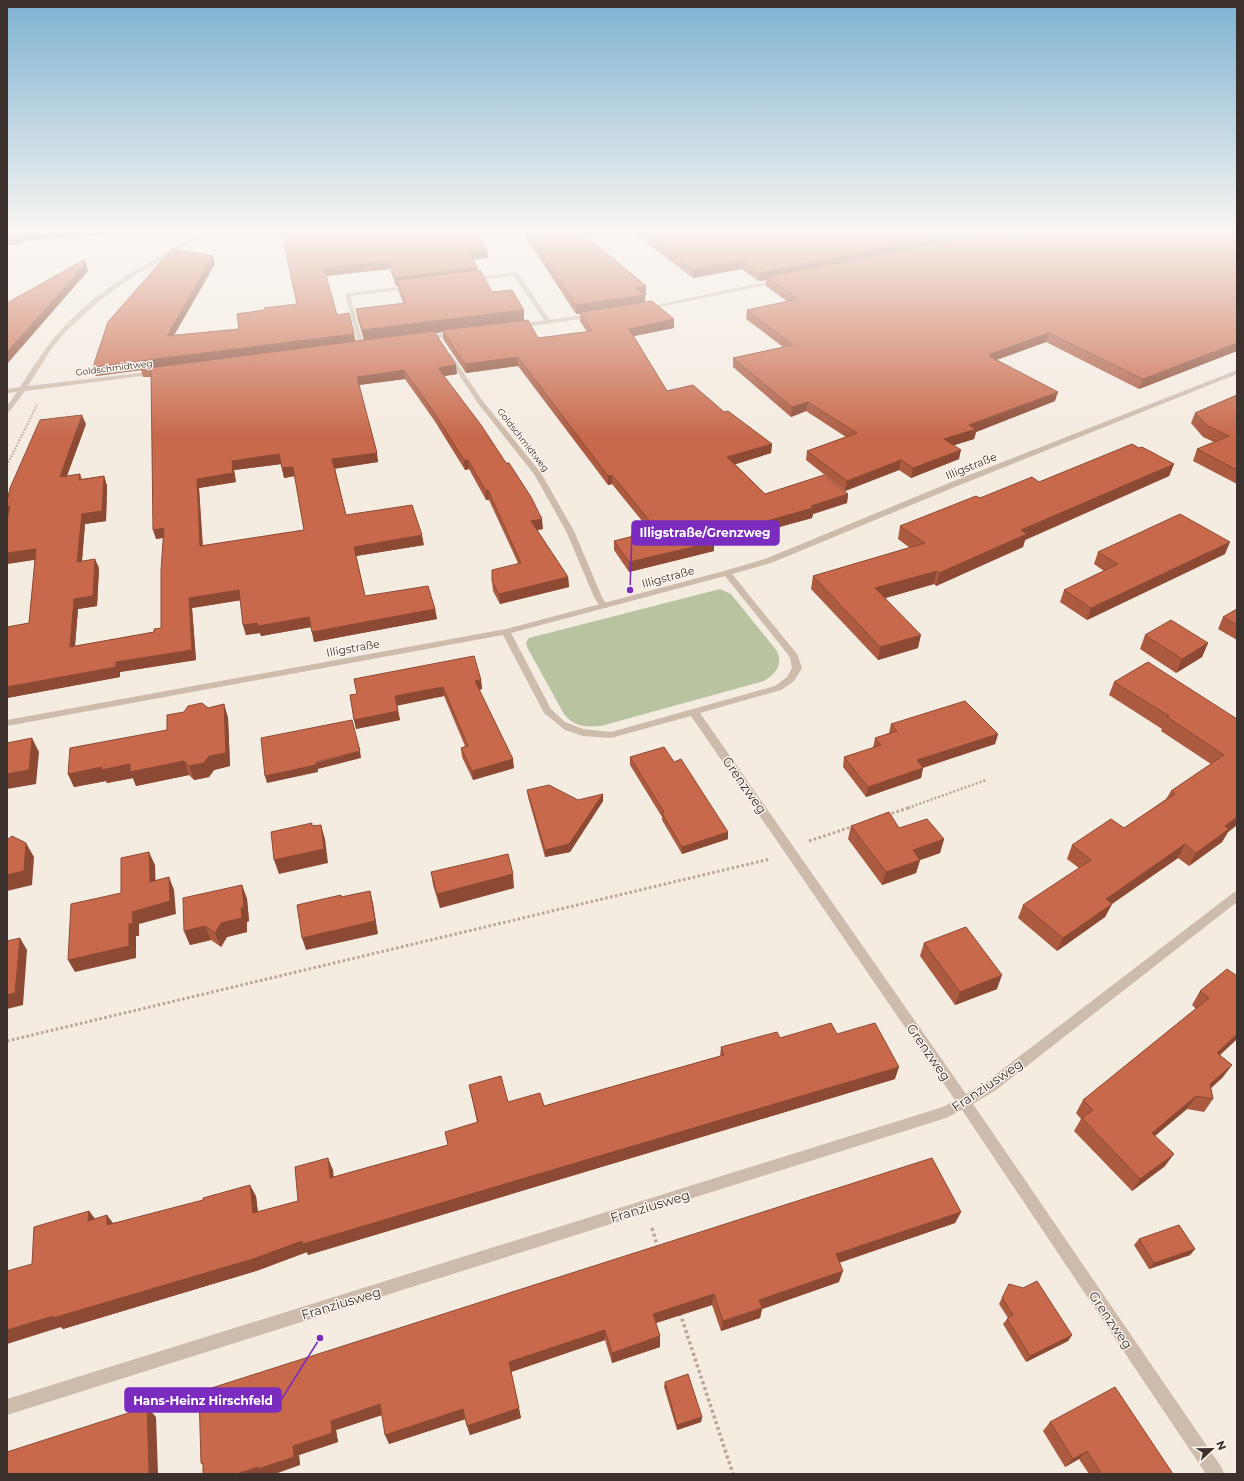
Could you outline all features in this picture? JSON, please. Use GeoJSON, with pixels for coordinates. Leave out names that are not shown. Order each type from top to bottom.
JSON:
{"type":"FeatureCollection","features":[{"type":"Feature","properties":{"kind":"street"},"geometry":{"type":"LineString","coordinates":[[7,411],[41,359],[62,332],[97,299]]}},
{"type":"Feature","properties":{"kind":"street"},"geometry":{"type":"LineString","coordinates":[[348,299],[361,346]]}},
{"type":"Feature","properties":{"kind":"street"},"geometry":{"type":"LineString","coordinates":[[533,299],[548,322]]}},
{"type":"Feature","properties":{"kind":"street"},"geometry":{"type":"LineString","coordinates":[[635,310],[689,299]]}},
{"type":"Feature","properties":{"kind":"street"},"geometry":{"type":"LineString","coordinates":[[508,327],[599,315]]}},
{"type":"Feature","properties":{"kind":"street"},"geometry":{"type":"LineString","coordinates":[[414,339],[441,342],[461,334]]}},
{"type":"Feature","properties":{"kind":"street","name":"Goldschmidtweg"},"geometry":{"type":"LineString","coordinates":[[441,342],[479,400],[537,473],[570,531],[604,606]]}},
{"type":"Feature","properties":{"kind":"street"},"geometry":{"type":"LineString","coordinates":[[352,347],[369,345]]}},
{"type":"Feature","properties":{"kind":"street","name":"Goldschmidtweg"},"geometry":{"type":"LineString","coordinates":[[7,392],[163,372]]}},
{"type":"Feature","properties":{"kind":"street","name":"Illigstraße"},"geometry":{"type":"LineString","coordinates":[[7,723],[506,632],[727,573],[768,561],[952,485],[1237,372]]}},
{"type":"Feature","properties":{"kind":"street"},"geometry":{"type":"LineString","coordinates":[[506,632],[547,711],[557,721],[570,730],[590,734],[611,735],[778,688],[791,680],[797,668],[794,656],[727,573]]}},
{"type":"Feature","properties":{"kind":"street","name":"Grenzweg"},"geometry":{"type":"LineString","coordinates":[[693,711],[963,1101],[1216,1474]]}},
{"type":"Feature","properties":{"kind":"street","name":"Franziusweg"},"geometry":{"type":"LineString","coordinates":[[7,1407],[939,1115],[990,1086],[1237,896]]}},
{"type":"Feature","properties":{"kind":"path"},"geometry":{"type":"LineString","coordinates":[[7,465],[39,401]]}},
{"type":"Feature","properties":{"kind":"path"},"geometry":{"type":"LineString","coordinates":[[885,816],[986,780]]}},
{"type":"Feature","properties":{"kind":"path"},"geometry":{"type":"LineString","coordinates":[[805,843],[856,826]]}},
{"type":"Feature","properties":{"kind":"path"},"geometry":{"type":"LineString","coordinates":[[7,1041],[768,859],[791,852]]}},
{"type":"Feature","properties":{"kind":"path"},"geometry":{"type":"LineString","coordinates":[[651,1226],[661,1256]]}},
{"type":"Feature","properties":{"kind":"path"},"geometry":{"type":"LineString","coordinates":[[678,1308],[734,1474]]}},
{"type":"Feature","properties":{"kind":"green space"},"geometry":{"type":"Polygon","coordinates":[[[720,589],[731,594],[777,651],[779,656],[779,665],[775,672],[764,681],[601,726],[585,726],[572,722],[564,714],[527,647],[526,642],[529,638],[720,589]]]}},
{"type":"Feature","properties":{"kind":"building"},"geometry":{"type":"Polygon","coordinates":[[[14,299],[54,299],[7,352],[7,303],[14,299]]]}},
{"type":"Feature","properties":{"kind":"building"},"geometry":{"type":"Polygon","coordinates":[[[128,299],[188,299],[167,336],[239,329],[237,314],[264,310],[264,308],[297,304],[296,299],[333,299],[337,315],[349,313],[354,334],[93,367],[108,322],[128,299]]]}},
{"type":"Feature","properties":{"kind":"building"},"geometry":{"type":"Polygon","coordinates":[[[404,299],[517,299],[524,310],[362,330],[356,309],[406,303],[404,299]]]}},
{"type":"Feature","properties":{"kind":"building"},"geometry":{"type":"Polygon","coordinates":[[[572,299],[617,299],[576,305],[572,299]]]}},
{"type":"Feature","properties":{"kind":"building"},"geometry":{"type":"Polygon","coordinates":[[[797,299],[1237,299],[1237,343],[1143,379],[1049,333],[990,354],[993,355],[989,356],[1058,392],[969,425],[976,429],[944,439],[961,450],[913,468],[901,460],[847,481],[807,451],[857,433],[808,402],[792,407],[733,358],[793,345],[747,310],[797,299]]]}},
{"type":"Feature","properties":{"kind":"building"},"geometry":{"type":"Polygon","coordinates":[[[652,301],[674,319],[629,329],[667,391],[693,385],[724,412],[728,411],[772,444],[727,457],[765,494],[824,475],[848,494],[811,506],[813,508],[710,537],[715,542],[629,562],[614,541],[657,530],[612,475],[608,476],[518,357],[465,364],[442,330],[528,320],[538,338],[592,331],[580,312],[652,301]]]}},
{"type":"Feature","properties":{"kind":"building"},"geometry":{"type":"Polygon","coordinates":[[[434,331],[456,365],[438,368],[481,425],[506,463],[509,463],[531,497],[542,519],[531,521],[568,577],[499,594],[492,581],[492,570],[521,563],[488,490],[486,491],[468,460],[464,460],[433,411],[404,370],[357,377],[377,453],[332,459],[346,515],[412,505],[422,535],[354,547],[365,596],[428,586],[435,609],[312,632],[309,617],[258,626],[257,623],[243,625],[239,590],[189,598],[192,650],[116,662],[116,667],[7,687],[7,627],[29,623],[36,549],[7,553],[7,521],[10,506],[7,507],[7,501],[10,488],[40,420],[82,415],[60,477],[80,474],[79,480],[104,476],[102,511],[82,514],[77,562],[95,559],[93,596],[74,599],[70,647],[154,632],[154,629],[161,628],[161,570],[164,528],[153,530],[151,368],[141,369],[434,331]],[[279,454],[232,461],[233,473],[197,479],[200,546],[304,530],[293,467],[282,468],[279,454]]]}},
{"type":"Feature","properties":{"kind":"building"},"geometry":{"type":"Polygon","coordinates":[[[1237,395],[1237,470],[1197,449],[1229,436],[1208,426],[1195,413],[1237,395]]]}},
{"type":"Feature","properties":{"kind":"building"},"geometry":{"type":"Polygon","coordinates":[[[1132,444],[1139,448],[1142,447],[1174,464],[1021,530],[1027,534],[939,573],[937,571],[875,588],[921,635],[880,647],[813,576],[925,543],[900,526],[976,496],[980,498],[1032,477],[1039,482],[1132,444]]]}},
{"type":"Feature","properties":{"kind":"building"},"geometry":{"type":"Polygon","coordinates":[[[1180,514],[1230,542],[1091,608],[1064,590],[1118,564],[1098,552],[1180,514]]]}},
{"type":"Feature","properties":{"kind":"building"},"geometry":{"type":"Polygon","coordinates":[[[1237,609],[1237,625],[1223,617],[1237,609]]]}},
{"type":"Feature","properties":{"kind":"building"},"geometry":{"type":"Polygon","coordinates":[[[1171,620],[1208,643],[1182,659],[1145,635],[1171,620]]]}},
{"type":"Feature","properties":{"kind":"building"},"geometry":{"type":"Polygon","coordinates":[[[474,656],[481,680],[475,681],[513,759],[472,771],[461,748],[468,746],[443,687],[395,696],[398,711],[354,720],[350,695],[357,694],[354,679],[474,656]]]}},
{"type":"Feature","properties":{"kind":"building"},"geometry":{"type":"Polygon","coordinates":[[[1148,662],[1237,719],[1237,790],[1235,792],[1237,793],[1237,817],[1225,826],[1229,829],[1196,853],[1185,844],[1106,899],[1112,904],[1063,938],[1023,905],[1091,860],[1072,845],[1111,819],[1124,828],[1175,794],[1171,791],[1224,755],[1167,717],[1169,716],[1114,682],[1148,662]]]}},
{"type":"Feature","properties":{"kind":"building"},"geometry":{"type":"Polygon","coordinates":[[[965,701],[998,734],[917,760],[923,768],[868,787],[844,757],[881,745],[875,738],[897,731],[891,724],[965,701]]]}},
{"type":"Feature","properties":{"kind":"building"},"geometry":{"type":"Polygon","coordinates":[[[202,703],[208,708],[224,704],[226,753],[209,756],[204,763],[189,766],[184,761],[130,772],[130,764],[101,770],[102,767],[68,774],[70,748],[167,730],[167,715],[184,712],[188,706],[202,703]]]}},
{"type":"Feature","properties":{"kind":"building"},"geometry":{"type":"Polygon","coordinates":[[[352,720],[360,751],[316,762],[316,765],[265,776],[261,738],[352,720]]]}},
{"type":"Feature","properties":{"kind":"building"},"geometry":{"type":"Polygon","coordinates":[[[32,738],[29,770],[7,774],[7,743],[32,738]]]}},
{"type":"Feature","properties":{"kind":"building"},"geometry":{"type":"Polygon","coordinates":[[[664,747],[674,762],[681,759],[728,832],[682,847],[662,813],[664,812],[630,757],[664,747]]]}},
{"type":"Feature","properties":{"kind":"building"},"geometry":{"type":"Polygon","coordinates":[[[549,785],[578,800],[603,794],[569,844],[545,850],[527,790],[549,785]]]}},
{"type":"Feature","properties":{"kind":"building"},"geometry":{"type":"Polygon","coordinates":[[[889,812],[899,828],[927,819],[944,839],[913,850],[920,860],[886,872],[851,826],[889,812]]]}},
{"type":"Feature","properties":{"kind":"building"},"geometry":{"type":"Polygon","coordinates":[[[312,823],[312,826],[321,825],[324,849],[274,860],[271,832],[312,823]]]}},
{"type":"Feature","properties":{"kind":"building"},"geometry":{"type":"Polygon","coordinates":[[[12,836],[26,843],[24,871],[7,875],[7,840],[12,836]]]}},
{"type":"Feature","properties":{"kind":"building"},"geometry":{"type":"Polygon","coordinates":[[[149,852],[150,882],[169,877],[170,901],[132,912],[133,923],[129,924],[129,946],[68,960],[71,904],[121,893],[121,858],[149,852]]]}},
{"type":"Feature","properties":{"kind":"building"},"geometry":{"type":"Polygon","coordinates":[[[508,854],[513,874],[437,894],[431,872],[508,854]]]}},
{"type":"Feature","properties":{"kind":"building"},"geometry":{"type":"Polygon","coordinates":[[[242,885],[244,907],[241,908],[242,918],[221,923],[215,933],[205,926],[184,931],[183,898],[242,885]]]}},
{"type":"Feature","properties":{"kind":"building"},"geometry":{"type":"Polygon","coordinates":[[[370,891],[375,921],[302,938],[297,905],[341,895],[341,897],[370,891]]]}},
{"type":"Feature","properties":{"kind":"building"},"geometry":{"type":"Polygon","coordinates":[[[966,927],[1002,975],[960,992],[924,943],[966,927]]]}},
{"type":"Feature","properties":{"kind":"building"},"geometry":{"type":"Polygon","coordinates":[[[20,938],[15,993],[7,995],[7,941],[20,938]]]}},
{"type":"Feature","properties":{"kind":"building"},"geometry":{"type":"Polygon","coordinates":[[[1227,969],[1237,976],[1237,1034],[1217,1053],[1232,1065],[1210,1084],[1213,1099],[1196,1096],[1152,1133],[1174,1154],[1140,1179],[1082,1118],[1093,1110],[1083,1100],[1209,998],[1200,991],[1227,969]]]}},
{"type":"Feature","properties":{"kind":"building"},"geometry":{"type":"Polygon","coordinates":[[[831,1023],[837,1034],[875,1023],[899,1067],[303,1244],[302,1241],[253,1259],[53,1318],[53,1316],[7,1330],[7,1271],[32,1264],[34,1227],[89,1211],[88,1221],[107,1215],[107,1225],[203,1200],[203,1198],[250,1185],[253,1213],[298,1201],[295,1167],[328,1158],[330,1178],[448,1145],[445,1132],[478,1122],[469,1085],[501,1076],[508,1102],[540,1093],[544,1106],[724,1055],[721,1047],[777,1032],[780,1038],[831,1023]]]}},
{"type":"Feature","properties":{"kind":"building"},"geometry":{"type":"Polygon","coordinates":[[[932,1158],[961,1212],[836,1254],[843,1271],[759,1300],[762,1308],[723,1321],[714,1294],[653,1314],[660,1336],[612,1353],[605,1330],[509,1362],[519,1408],[467,1426],[463,1409],[385,1435],[380,1404],[331,1421],[332,1433],[293,1446],[294,1457],[258,1469],[258,1467],[236,1474],[203,1474],[203,1463],[201,1463],[199,1392],[932,1158]]]}},
{"type":"Feature","properties":{"kind":"building"},"geometry":{"type":"Polygon","coordinates":[[[1179,1225],[1195,1249],[1154,1263],[1139,1239],[1179,1225]]]}},
{"type":"Feature","properties":{"kind":"building"},"geometry":{"type":"Polygon","coordinates":[[[1037,1281],[1072,1335],[1030,1356],[1007,1319],[1013,1315],[1002,1298],[1009,1284],[1023,1288],[1037,1281]]]}},
{"type":"Feature","properties":{"kind":"building"},"geometry":{"type":"Polygon","coordinates":[[[688,1374],[702,1417],[677,1425],[665,1382],[688,1374]]]}},
{"type":"Feature","properties":{"kind":"building"},"geometry":{"type":"Polygon","coordinates":[[[1115,1387],[1173,1474],[1102,1474],[1087,1451],[1073,1459],[1050,1422],[1115,1387]]]}},
{"type":"Feature","properties":{"kind":"building"},"geometry":{"type":"Polygon","coordinates":[[[147,1407],[149,1474],[7,1474],[7,1452],[147,1407]]]}},
{"type":"Feature","properties":{"kind":"place","name":"Illigstraße/Grenzweg"},"geometry":{"type":"Point","coordinates":[630,590]}},
{"type":"Feature","properties":{"kind":"place","name":"Hans-Heinz Hirschfeld"},"geometry":{"type":"Point","coordinates":[320,1338]}}]}
